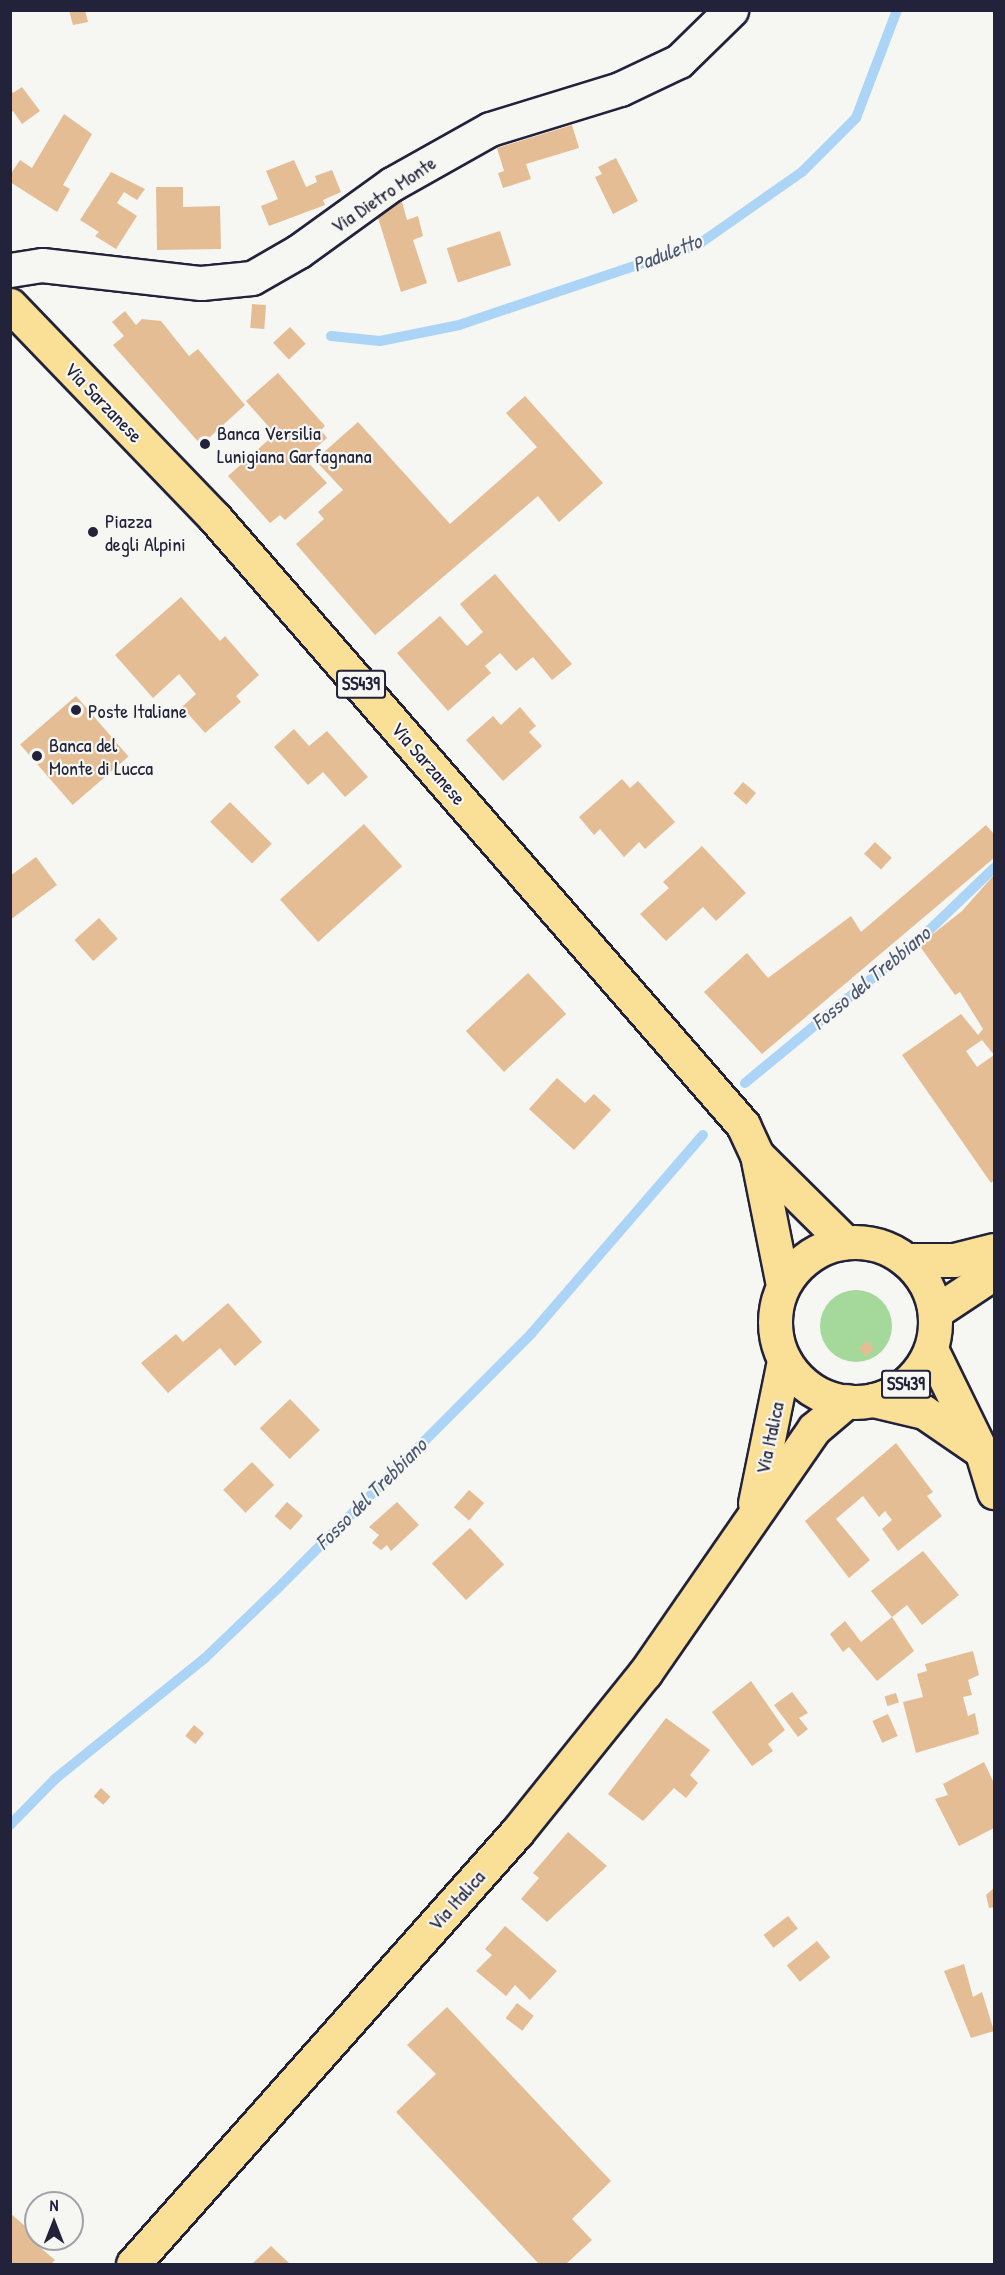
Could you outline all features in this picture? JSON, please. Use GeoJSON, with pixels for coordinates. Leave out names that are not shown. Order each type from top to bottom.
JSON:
{"type":"FeatureCollection","features":[{"type":"Feature","properties":{"kind":"main road","name":"Via Sarzanese"},"geometry":{"type":"LineString","coordinates":[[10,305],[223,527],[701,1073],[742,1125],[757,1155]]}},
{"type":"Feature","properties":{"kind":"main road","name":"SS439"},"geometry":{"type":"LineString","coordinates":[[757,1155],[845,1242]]}},
{"type":"Feature","properties":{"kind":"main road","name":"SS439"},"geometry":{"type":"LineString","coordinates":[[757,1155],[783,1285]]}},
{"type":"Feature","properties":{"kind":"main road","name":"SS439"},"geometry":{"type":"LineString","coordinates":[[860,1401],[909,1382],[931,1349],[935,1312],[926,1283],[906,1260],[878,1245],[845,1242],[809,1256],[783,1285],[775,1310],[776,1336],[784,1360],[810,1389],[860,1401],[924,1412],[982,1453]]}},
{"type":"Feature","properties":{"kind":"main road"},"geometry":{"type":"LineString","coordinates":[[906,1260],[954,1260],[994,1250]]}},
{"type":"Feature","properties":{"kind":"main road"},"geometry":{"type":"LineString","coordinates":[[935,1312],[994,1273]]}},
{"type":"Feature","properties":{"kind":"main road","name":"SS439"},"geometry":{"type":"LineString","coordinates":[[931,1349],[982,1453],[994,1492]]}},
{"type":"Feature","properties":{"kind":"main road","name":"Via Italica"},"geometry":{"type":"LineString","coordinates":[[753,1516],[784,1360]]}},
{"type":"Feature","properties":{"kind":"main road","name":"Via Italica"},"geometry":{"type":"LineString","coordinates":[[133,2265],[517,1832],[645,1673],[814,1429],[860,1401]]}},
{"type":"Feature","properties":{"kind":"street","name":"Via Dietro Monte"},"geometry":{"type":"LineString","coordinates":[[10,270],[42,265],[201,283],[252,278],[299,252],[392,184],[490,129],[620,89],[679,61],[731,10]]}},
{"type":"Feature","properties":{"kind":"green space"},"geometry":{"type":"Polygon","coordinates":[[[856,1290],[876,1296],[886,1306],[892,1326],[886,1346],[876,1356],[856,1362],[836,1356],[826,1346],[820,1326],[826,1306],[836,1296],[856,1290]]]}},
{"type":"Feature","properties":{"kind":"building"},"geometry":{"type":"Polygon","coordinates":[[[69,10],[85,10],[88,22],[73,25],[69,10]]]}},
{"type":"Feature","properties":{"kind":"building"},"geometry":{"type":"Polygon","coordinates":[[[22,87],[40,111],[22,124],[13,111],[10,113],[10,89],[13,93],[22,87]]]}},
{"type":"Feature","properties":{"kind":"building"},"geometry":{"type":"Polygon","coordinates":[[[64,114],[92,134],[63,185],[70,189],[57,212],[10,182],[10,175],[20,160],[32,168],[64,114]]]}},
{"type":"Feature","properties":{"kind":"building"},"geometry":{"type":"Polygon","coordinates":[[[572,125],[579,148],[526,164],[531,179],[503,188],[498,173],[504,171],[497,148],[572,125]]]}},
{"type":"Feature","properties":{"kind":"building"},"geometry":{"type":"Polygon","coordinates":[[[616,158],[638,201],[613,214],[595,177],[602,174],[598,167],[616,158]]]}},
{"type":"Feature","properties":{"kind":"building"},"geometry":{"type":"Polygon","coordinates":[[[294,160],[306,187],[317,182],[315,176],[332,170],[341,192],[323,200],[325,205],[269,226],[261,206],[278,199],[266,171],[294,160]]]}},
{"type":"Feature","properties":{"kind":"building"},"geometry":{"type":"Polygon","coordinates":[[[111,172],[145,189],[137,200],[124,192],[117,203],[137,216],[116,249],[95,236],[99,232],[80,220],[111,172]]]}},
{"type":"Feature","properties":{"kind":"building"},"geometry":{"type":"Polygon","coordinates":[[[156,187],[183,187],[183,207],[220,206],[221,249],[157,250],[156,187]]]}},
{"type":"Feature","properties":{"kind":"building"},"geometry":{"type":"Polygon","coordinates":[[[399,191],[407,220],[418,216],[423,236],[413,240],[427,283],[401,292],[375,208],[399,191]]]}},
{"type":"Feature","properties":{"kind":"building"},"geometry":{"type":"Polygon","coordinates":[[[500,231],[511,265],[458,283],[447,248],[500,231]]]}},
{"type":"Feature","properties":{"kind":"building"},"geometry":{"type":"Polygon","coordinates":[[[252,304],[266,305],[264,329],[250,328],[252,304]]]}},
{"type":"Feature","properties":{"kind":"building"},"geometry":{"type":"Polygon","coordinates":[[[125,311],[136,325],[142,319],[161,321],[189,356],[198,349],[245,405],[201,445],[113,345],[124,336],[112,322],[125,311]]]}},
{"type":"Feature","properties":{"kind":"building"},"geometry":{"type":"Polygon","coordinates":[[[290,327],[306,344],[289,360],[273,343],[290,327]]]}},
{"type":"Feature","properties":{"kind":"building"},"geometry":{"type":"Polygon","coordinates":[[[278,373],[325,426],[321,430],[327,438],[304,458],[327,483],[285,520],[280,515],[270,523],[228,476],[275,434],[246,401],[278,373]]]}},
{"type":"Feature","properties":{"kind":"building"},"geometry":{"type":"Polygon","coordinates":[[[525,396],[603,483],[559,522],[538,496],[375,635],[296,544],[324,519],[318,512],[343,490],[315,460],[358,422],[450,524],[537,447],[506,413],[525,396]]]}},
{"type":"Feature","properties":{"kind":"building"},"geometry":{"type":"Polygon","coordinates":[[[495,574],[572,664],[552,680],[533,657],[516,671],[500,653],[485,666],[491,673],[448,711],[397,653],[440,616],[467,646],[483,632],[460,604],[495,574]]]}},
{"type":"Feature","properties":{"kind":"building"},"geometry":{"type":"Polygon","coordinates":[[[181,597],[220,641],[225,636],[259,675],[236,696],[241,702],[205,733],[182,707],[196,694],[179,674],[153,698],[115,655],[181,597]]]}},
{"type":"Feature","properties":{"kind":"building"},"geometry":{"type":"Polygon","coordinates":[[[76,696],[128,756],[73,805],[20,745],[76,696]]]}},
{"type":"Feature","properties":{"kind":"building"},"geometry":{"type":"Polygon","coordinates":[[[520,707],[536,726],[529,732],[542,746],[503,781],[466,740],[493,716],[501,725],[520,707]]]}},
{"type":"Feature","properties":{"kind":"building"},"geometry":{"type":"Polygon","coordinates":[[[294,729],[309,746],[327,731],[368,777],[345,797],[323,772],[308,785],[274,747],[294,729]]]}},
{"type":"Feature","properties":{"kind":"building"},"geometry":{"type":"Polygon","coordinates":[[[622,779],[630,788],[638,781],[675,822],[645,849],[639,842],[624,857],[600,829],[594,835],[579,817],[622,779]]]}},
{"type":"Feature","properties":{"kind":"building"},"geometry":{"type":"Polygon","coordinates":[[[743,782],[756,793],[746,804],[733,793],[743,782]]]}},
{"type":"Feature","properties":{"kind":"building"},"geometry":{"type":"Polygon","coordinates":[[[230,802],[272,844],[252,864],[210,822],[230,802]]]}},
{"type":"Feature","properties":{"kind":"building"},"geometry":{"type":"Polygon","coordinates":[[[364,824],[402,866],[318,942],[280,900],[364,824]]]}},
{"type":"Feature","properties":{"kind":"building"},"geometry":{"type":"Polygon","coordinates":[[[986,825],[994,834],[994,858],[762,1054],[704,992],[747,953],[768,978],[851,916],[861,932],[986,825]]]}},
{"type":"Feature","properties":{"kind":"building"},"geometry":{"type":"Polygon","coordinates":[[[875,842],[892,858],[881,869],[864,854],[875,842]]]}},
{"type":"Feature","properties":{"kind":"building"},"geometry":{"type":"Polygon","coordinates":[[[702,846],[746,893],[716,921],[703,907],[666,941],[640,914],[669,888],[663,882],[702,846]]]}},
{"type":"Feature","properties":{"kind":"building"},"geometry":{"type":"Polygon","coordinates":[[[36,857],[57,885],[10,920],[10,876],[36,857]]]}},
{"type":"Feature","properties":{"kind":"building"},"geometry":{"type":"Polygon","coordinates":[[[994,875],[994,1055],[994,1180],[991,1183],[902,1055],[961,1014],[978,1035],[983,1029],[960,992],[955,995],[919,945],[962,911],[994,875]],[[982,1040],[966,1051],[977,1067],[994,1055],[982,1040]]]}},
{"type":"Feature","properties":{"kind":"building"},"geometry":{"type":"Polygon","coordinates":[[[99,918],[118,939],[93,961],[74,940],[99,918]]]}},
{"type":"Feature","properties":{"kind":"building"},"geometry":{"type":"Polygon","coordinates":[[[528,973],[566,1014],[504,1072],[466,1031],[528,973]]]}},
{"type":"Feature","properties":{"kind":"building"},"geometry":{"type":"Polygon","coordinates":[[[557,1078],[585,1103],[594,1094],[611,1110],[574,1150],[529,1109],[557,1078]]]}},
{"type":"Feature","properties":{"kind":"building"},"geometry":{"type":"Polygon","coordinates":[[[228,1303],[262,1342],[235,1366],[220,1348],[168,1393],[141,1363],[176,1334],[183,1342],[228,1303]]]}},
{"type":"Feature","properties":{"kind":"building"},"geometry":{"type":"Polygon","coordinates":[[[867,1341],[874,1349],[866,1357],[859,1348],[867,1341]]]}},
{"type":"Feature","properties":{"kind":"building"},"geometry":{"type":"Polygon","coordinates":[[[290,1399],[320,1430],[290,1459],[260,1428],[290,1399]]]}},
{"type":"Feature","properties":{"kind":"building"},"geometry":{"type":"Polygon","coordinates":[[[896,1443],[933,1492],[927,1496],[942,1516],[898,1551],[882,1529],[892,1520],[885,1511],[879,1517],[863,1496],[836,1519],[870,1560],[849,1578],[805,1521],[896,1443]]]}},
{"type":"Feature","properties":{"kind":"building"},"geometry":{"type":"Polygon","coordinates":[[[252,1462],[274,1485],[245,1513],[223,1490],[252,1462]]]}},
{"type":"Feature","properties":{"kind":"building"},"geometry":{"type":"Polygon","coordinates":[[[469,1490],[484,1503],[469,1520],[454,1507],[469,1490]]]}},
{"type":"Feature","properties":{"kind":"building"},"geometry":{"type":"Polygon","coordinates":[[[287,1502],[303,1516],[290,1530],[275,1516],[287,1502]]]}},
{"type":"Feature","properties":{"kind":"building"},"geometry":{"type":"Polygon","coordinates":[[[397,1502],[419,1525],[391,1551],[387,1545],[381,1550],[372,1543],[379,1535],[369,1527],[397,1502]]]}},
{"type":"Feature","properties":{"kind":"building"},"geometry":{"type":"Polygon","coordinates":[[[470,1528],[504,1565],[466,1600],[432,1563],[470,1528]]]}},
{"type":"Feature","properties":{"kind":"building"},"geometry":{"type":"Polygon","coordinates":[[[923,1551],[959,1595],[922,1625],[907,1605],[892,1617],[871,1591],[923,1551]]]}},
{"type":"Feature","properties":{"kind":"building"},"geometry":{"type":"Polygon","coordinates":[[[892,1617],[914,1651],[877,1681],[849,1647],[843,1652],[830,1634],[845,1621],[861,1642],[892,1617]]]}},
{"type":"Feature","properties":{"kind":"building"},"geometry":{"type":"Polygon","coordinates":[[[973,1651],[979,1675],[968,1680],[972,1695],[963,1697],[968,1716],[975,1713],[979,1734],[916,1753],[903,1702],[923,1697],[917,1674],[927,1671],[925,1664],[973,1651]]]}},
{"type":"Feature","properties":{"kind":"building"},"geometry":{"type":"Polygon","coordinates":[[[751,1681],[785,1730],[768,1744],[773,1751],[752,1766],[712,1712],[751,1681]]]}},
{"type":"Feature","properties":{"kind":"building"},"geometry":{"type":"Polygon","coordinates":[[[792,1692],[808,1713],[799,1718],[808,1729],[798,1737],[774,1705],[792,1692]]]}},
{"type":"Feature","properties":{"kind":"building"},"geometry":{"type":"Polygon","coordinates":[[[896,1693],[899,1703],[887,1706],[885,1697],[896,1693]]]}},
{"type":"Feature","properties":{"kind":"building"},"geometry":{"type":"Polygon","coordinates":[[[888,1714],[898,1736],[882,1743],[872,1721],[888,1714]]]}},
{"type":"Feature","properties":{"kind":"building"},"geometry":{"type":"Polygon","coordinates":[[[666,1718],[710,1750],[690,1775],[698,1783],[686,1798],[674,1788],[643,1821],[608,1794],[666,1718]]]}},
{"type":"Feature","properties":{"kind":"building"},"geometry":{"type":"Polygon","coordinates":[[[194,1725],[204,1733],[195,1744],[185,1736],[194,1725]]]}},
{"type":"Feature","properties":{"kind":"building"},"geometry":{"type":"Polygon","coordinates":[[[984,1762],[994,1783],[994,1828],[959,1846],[935,1799],[948,1795],[943,1784],[984,1762]]]}},
{"type":"Feature","properties":{"kind":"building"},"geometry":{"type":"Polygon","coordinates":[[[101,1788],[111,1797],[103,1805],[94,1796],[101,1788]]]}},
{"type":"Feature","properties":{"kind":"building"},"geometry":{"type":"Polygon","coordinates":[[[568,1832],[607,1866],[547,1922],[521,1899],[539,1878],[533,1873],[568,1832]]]}},
{"type":"Feature","properties":{"kind":"building"},"geometry":{"type":"Polygon","coordinates":[[[994,1888],[994,1907],[989,1908],[986,1895],[994,1888]]]}},
{"type":"Feature","properties":{"kind":"building"},"geometry":{"type":"Polygon","coordinates":[[[788,1916],[798,1929],[773,1948],[764,1935],[788,1916]]]}},
{"type":"Feature","properties":{"kind":"building"},"geometry":{"type":"Polygon","coordinates":[[[505,1926],[557,1971],[530,2000],[515,1985],[506,1996],[476,1971],[492,1955],[485,1949],[505,1926]]]}},
{"type":"Feature","properties":{"kind":"building"},"geometry":{"type":"Polygon","coordinates":[[[817,1941],[830,1957],[800,1982],[787,1966],[817,1941]]]}},
{"type":"Feature","properties":{"kind":"building"},"geometry":{"type":"Polygon","coordinates":[[[964,1964],[973,1997],[982,1992],[994,2031],[971,2038],[944,1971],[964,1964]]]}},
{"type":"Feature","properties":{"kind":"building"},"geometry":{"type":"Polygon","coordinates":[[[517,2003],[534,2016],[522,2031],[506,2018],[517,2003]]]}},
{"type":"Feature","properties":{"kind":"building"},"geometry":{"type":"Polygon","coordinates":[[[447,2007],[611,2181],[572,2219],[592,2240],[566,2264],[539,2264],[396,2112],[436,2074],[407,2045],[447,2007]]]}},
{"type":"Feature","properties":{"kind":"building"},"geometry":{"type":"Polygon","coordinates":[[[10,2213],[24,2225],[24,2251],[44,2251],[55,2260],[51,2264],[10,2264],[10,2213]]]}},
{"type":"Feature","properties":{"kind":"building"},"geometry":{"type":"Polygon","coordinates":[[[271,2246],[290,2264],[252,2264],[271,2246]]]}},
{"type":"Feature","properties":{"kind":"waterway","name":"Paduletto"},"geometry":{"type":"LineString","coordinates":[[331,336],[380,341],[459,325],[699,244],[802,172],[856,118],[897,10]]}},
{"type":"Feature","properties":{"kind":"waterway","name":"Fosso del Trebbiano"},"geometry":{"type":"LineString","coordinates":[[745,1083],[921,938],[994,868]]}},
{"type":"Feature","properties":{"kind":"waterway","name":"Fosso del Trebbiano"},"geometry":{"type":"LineString","coordinates":[[10,1825],[55,1779],[205,1658],[276,1590],[531,1334],[703,1135]]}},
{"type":"Feature","properties":{"kind":"place","name":"Banca Versilia Lunigiana Garfagnana"},"geometry":{"type":"Point","coordinates":[205,444]}},
{"type":"Feature","properties":{"kind":"place","name":"Piazza degli Alpini"},"geometry":{"type":"Point","coordinates":[93,532]}},
{"type":"Feature","properties":{"kind":"place","name":"Poste Italiane"},"geometry":{"type":"Point","coordinates":[76,710]}},
{"type":"Feature","properties":{"kind":"place","name":"Banca del Monte di Lucca"},"geometry":{"type":"Point","coordinates":[37,756]}}]}
